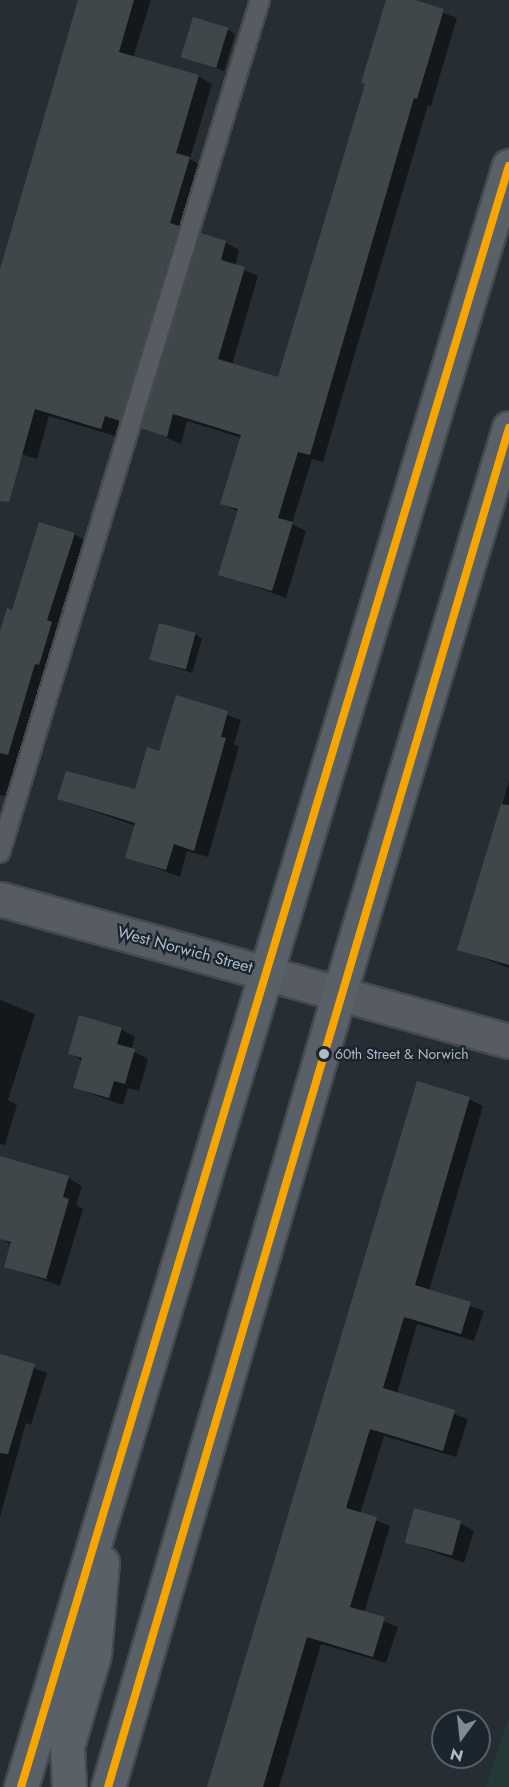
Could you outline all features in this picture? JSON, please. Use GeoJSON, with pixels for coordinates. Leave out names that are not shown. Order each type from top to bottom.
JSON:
{"type":"FeatureCollection","features":[{"type":"Feature","properties":{"kind":"main road"},"geometry":{"type":"LineString","coordinates":[[21,1787],[108,1491],[509,166]]}},
{"type":"Feature","properties":{"kind":"main road"},"geometry":{"type":"LineString","coordinates":[[108,1787],[339,994],[509,428]]}},
{"type":"Feature","properties":{"kind":"main road"},"geometry":{"type":"LineString","coordinates":[[69,1787],[67,1746],[94,1654],[108,1491]]}},
{"type":"Feature","properties":{"kind":"street","name":"West Norwich Street"},"geometry":{"type":"LineString","coordinates":[[0,899],[509,1041]]}},
{"type":"Feature","properties":{"kind":"lane"},"geometry":{"type":"LineString","coordinates":[[0,852],[260,0]]}},
{"type":"Feature","properties":{"kind":"green space"},"geometry":{"type":"Polygon","coordinates":[[[509,1717],[509,1787],[486,1787],[509,1717]]]}},
{"type":"Feature","properties":{"kind":"building"},"geometry":{"type":"Polygon","coordinates":[[[78,0],[134,0],[119,52],[199,75],[176,153],[190,157],[170,223],[179,226],[120,421],[105,416],[101,429],[35,409],[9,502],[0,501],[0,269],[78,0]]]}},
{"type":"Feature","properties":{"kind":"building"},"geometry":{"type":"Polygon","coordinates":[[[386,0],[415,0],[444,9],[417,99],[414,98],[310,455],[298,452],[278,518],[293,522],[272,591],[218,575],[238,509],[220,504],[241,435],[173,414],[167,437],[141,428],[201,233],[226,241],[221,260],[245,267],[218,359],[278,377],[365,84],[361,83],[386,0]]]}},
{"type":"Feature","properties":{"kind":"building"},"geometry":{"type":"Polygon","coordinates":[[[193,17],[228,28],[216,68],[181,57],[193,17]]]}},
{"type":"Feature","properties":{"kind":"building"},"geometry":{"type":"Polygon","coordinates":[[[39,522],[75,533],[47,620],[52,622],[39,665],[35,664],[8,755],[0,753],[0,631],[7,608],[12,610],[39,522]]]}},
{"type":"Feature","properties":{"kind":"building"},"geometry":{"type":"Polygon","coordinates":[[[159,623],[196,633],[186,670],[149,660],[159,623]]]}},
{"type":"Feature","properties":{"kind":"building"},"geometry":{"type":"Polygon","coordinates":[[[176,695],[228,711],[221,737],[226,738],[194,851],[174,844],[166,870],[125,858],[135,823],[57,799],[66,771],[135,789],[147,747],[159,751],[176,695]]]}},
{"type":"Feature","properties":{"kind":"building"},"geometry":{"type":"Polygon","coordinates":[[[501,804],[509,805],[509,965],[457,950],[501,804]]]}},
{"type":"Feature","properties":{"kind":"building"},"geometry":{"type":"Polygon","coordinates":[[[79,1015],[122,1028],[117,1044],[135,1049],[125,1084],[114,1081],[109,1098],[73,1088],[82,1058],[68,1054],[79,1015]]]}},
{"type":"Feature","properties":{"kind":"building"},"geometry":{"type":"Polygon","coordinates":[[[417,1081],[470,1097],[415,1285],[471,1302],[461,1334],[404,1317],[383,1388],[455,1410],[443,1451],[370,1429],[346,1508],[377,1517],[350,1607],[385,1617],[373,1657],[307,1637],[263,1787],[207,1787],[417,1081]]]}},
{"type":"Feature","properties":{"kind":"building"},"geometry":{"type":"Polygon","coordinates":[[[0,1156],[69,1176],[63,1197],[69,1199],[46,1279],[4,1267],[11,1242],[0,1239],[0,1156]]]}},
{"type":"Feature","properties":{"kind":"building"},"geometry":{"type":"Polygon","coordinates":[[[0,1354],[35,1364],[8,1454],[0,1453],[0,1354]]]}},
{"type":"Feature","properties":{"kind":"building"},"geometry":{"type":"Polygon","coordinates":[[[414,1508],[461,1521],[452,1555],[405,1543],[414,1508]]]}},
{"type":"Feature","properties":{"kind":"transit line"},"geometry":{"type":"LineString","coordinates":[[21,1787],[509,166]]}},
{"type":"Feature","properties":{"kind":"transit line"},"geometry":{"type":"LineString","coordinates":[[108,1787],[509,428]]}},
{"type":"Feature","properties":{"kind":"place","name":"60th Street & Norwich"},"geometry":{"type":"Point","coordinates":[324,1054]}}]}
